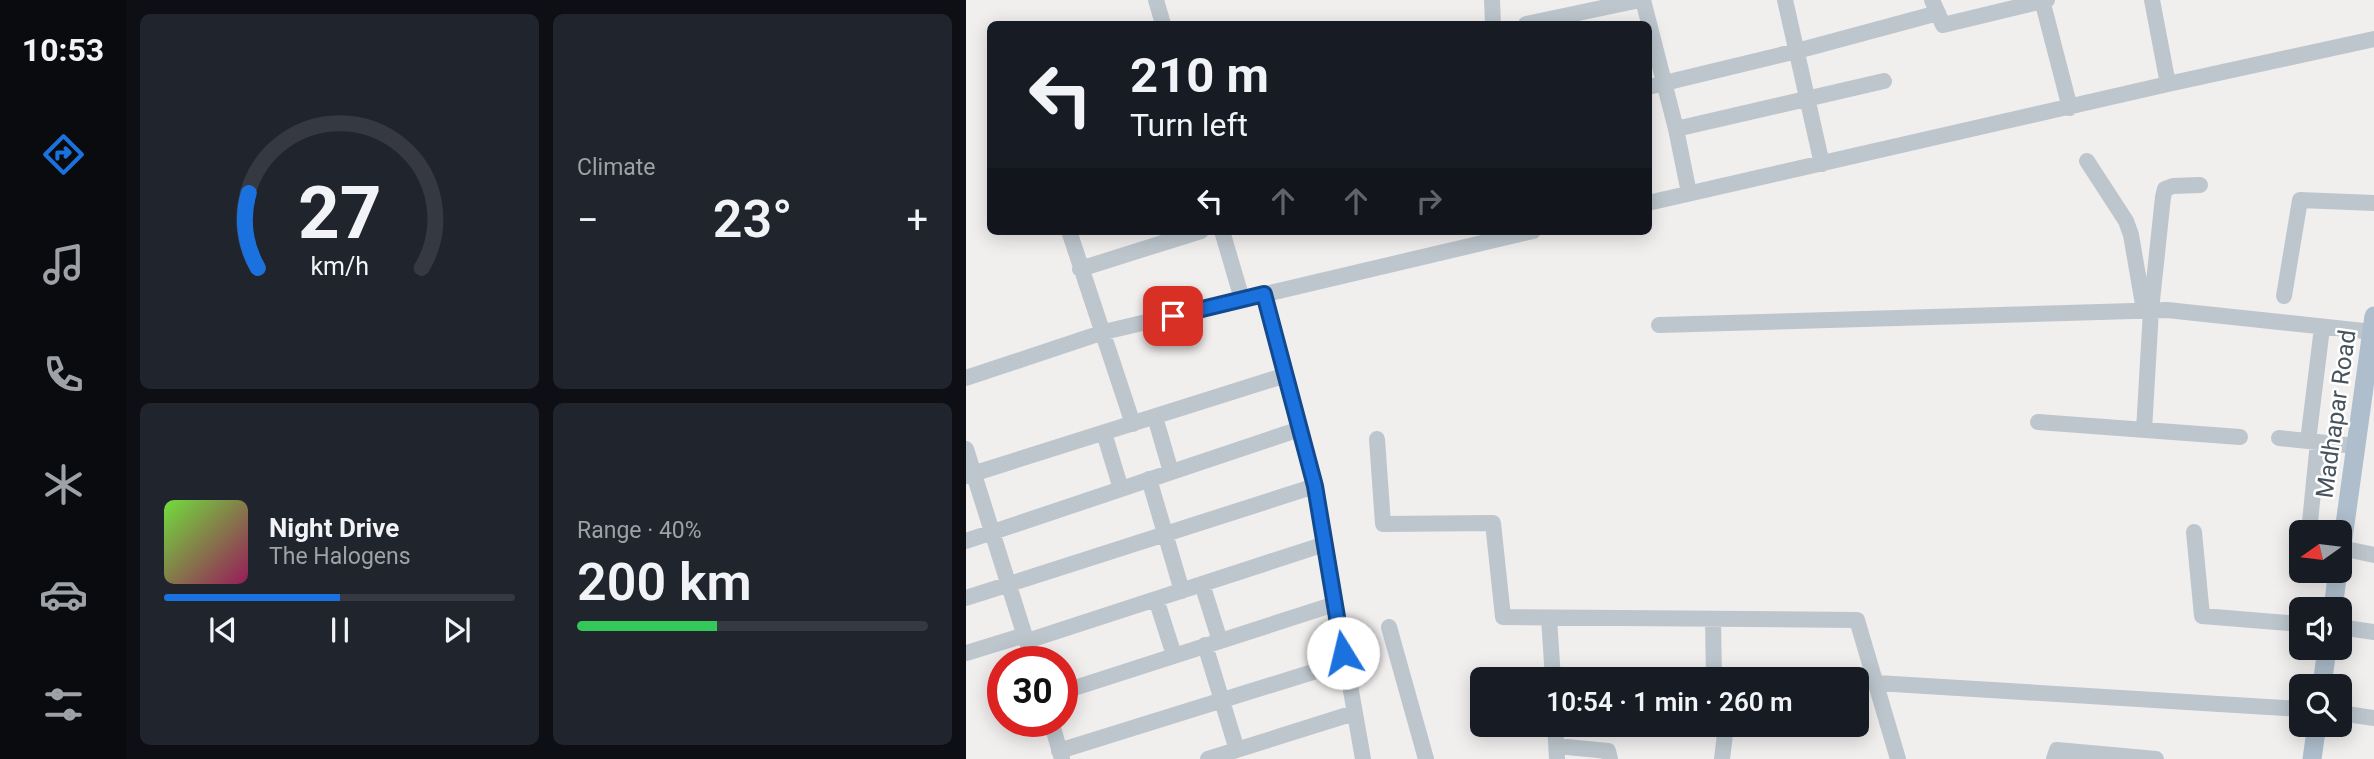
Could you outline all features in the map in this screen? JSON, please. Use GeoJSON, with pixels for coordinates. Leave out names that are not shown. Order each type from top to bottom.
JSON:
{"type":"FeatureCollection","features":[{"type":"Feature","properties":{"kind":"main road","name":"Madhapar Road"},"geometry":{"type":"LineString","coordinates":[[2346,520],[2373,327]]}},
{"type":"Feature","properties":{"kind":"main road"},"geometry":{"type":"LineString","coordinates":[[2312,759],[2315,737]]}},
{"type":"Feature","properties":{"kind":"street"},"geometry":{"type":"LineString","coordinates":[[1156,0],[1162,21]]}},
{"type":"Feature","properties":{"kind":"street"},"geometry":{"type":"LineString","coordinates":[[1492,0],[1493,21]]}},
{"type":"Feature","properties":{"kind":"street"},"geometry":{"type":"LineString","coordinates":[[1540,21],[1642,0],[1645,21]]}},
{"type":"Feature","properties":{"kind":"street"},"geometry":{"type":"LineString","coordinates":[[1785,0],[1822,164]]}},
{"type":"Feature","properties":{"kind":"street"},"geometry":{"type":"LineString","coordinates":[[1656,85],[1797,51],[1935,7],[1943,25],[2044,0],[2070,108]]}},
{"type":"Feature","properties":{"kind":"street"},"geometry":{"type":"LineString","coordinates":[[2151,0],[2168,84]]}},
{"type":"Feature","properties":{"kind":"street"},"geometry":{"type":"LineString","coordinates":[[1652,202],[2374,39]]}},
{"type":"Feature","properties":{"kind":"street"},"geometry":{"type":"LineString","coordinates":[[1652,61],[1656,85],[1676,129],[1689,193]]}},
{"type":"Feature","properties":{"kind":"street"},"geometry":{"type":"LineString","coordinates":[[1676,129],[1884,81]]}},
{"type":"Feature","properties":{"kind":"street"},"geometry":{"type":"LineString","coordinates":[[2087,161],[2126,221],[2147,310]]}},
{"type":"Feature","properties":{"kind":"street"},"geometry":{"type":"LineString","coordinates":[[2144,430],[2147,310],[2165,189],[2200,184]]}},
{"type":"Feature","properties":{"kind":"street"},"geometry":{"type":"LineString","coordinates":[[2284,296],[2300,200],[2374,203]]}},
{"type":"Feature","properties":{"kind":"street"},"geometry":{"type":"LineString","coordinates":[[1070,235],[1132,424]]}},
{"type":"Feature","properties":{"kind":"street"},"geometry":{"type":"LineString","coordinates":[[1080,269],[1188,235]]}},
{"type":"Feature","properties":{"kind":"street"},"geometry":{"type":"LineString","coordinates":[[1223,235],[1242,299]]}},
{"type":"Feature","properties":{"kind":"street"},"geometry":{"type":"LineString","coordinates":[[966,378],[1104,332],[1493,236]]}},
{"type":"Feature","properties":{"kind":"street"},"geometry":{"type":"LineString","coordinates":[[1264,294],[1315,486],[1363,759]]}},
{"type":"Feature","properties":{"kind":"street"},"geometry":{"type":"LineString","coordinates":[[1659,325],[2167,310],[2322,328],[2373,327]]}},
{"type":"Feature","properties":{"kind":"street"},"geometry":{"type":"LineString","coordinates":[[2310,520],[2322,328]]}},
{"type":"Feature","properties":{"kind":"street"},"geometry":{"type":"LineString","coordinates":[[970,475],[1286,375]]}},
{"type":"Feature","properties":{"kind":"street"},"geometry":{"type":"LineString","coordinates":[[1155,417],[1171,472]]}},
{"type":"Feature","properties":{"kind":"street"},"geometry":{"type":"LineString","coordinates":[[2039,422],[2240,437]]}},
{"type":"Feature","properties":{"kind":"street"},"geometry":{"type":"LineString","coordinates":[[966,541],[1300,429]]}},
{"type":"Feature","properties":{"kind":"street"},"geometry":{"type":"LineString","coordinates":[[1104,433],[1121,489]]}},
{"type":"Feature","properties":{"kind":"street"},"geometry":{"type":"LineString","coordinates":[[2279,438],[2356,446]]}},
{"type":"Feature","properties":{"kind":"street"},"geometry":{"type":"LineString","coordinates":[[1377,439],[1383,524],[1493,523],[1503,617],[1857,620],[1898,759]]}},
{"type":"Feature","properties":{"kind":"street"},"geometry":{"type":"LineString","coordinates":[[966,449],[970,475],[992,532],[1028,646]]}},
{"type":"Feature","properties":{"kind":"street"},"geometry":{"type":"LineString","coordinates":[[1149,480],[1181,591]]}},
{"type":"Feature","properties":{"kind":"street"},"geometry":{"type":"LineString","coordinates":[[966,598],[1315,486]]}},
{"type":"Feature","properties":{"kind":"street"},"geometry":{"type":"LineString","coordinates":[[2194,532],[2202,616],[2289,623]]}},
{"type":"Feature","properties":{"kind":"street"},"geometry":{"type":"LineString","coordinates":[[966,653],[1156,599],[1325,544]]}},
{"type":"Feature","properties":{"kind":"street"},"geometry":{"type":"LineString","coordinates":[[2352,554],[2374,555]]}},
{"type":"Feature","properties":{"kind":"street"},"geometry":{"type":"LineString","coordinates":[[1202,584],[1221,700],[1237,750]]}},
{"type":"Feature","properties":{"kind":"street"},"geometry":{"type":"LineString","coordinates":[[1156,599],[1174,655]]}},
{"type":"Feature","properties":{"kind":"street"},"geometry":{"type":"LineString","coordinates":[[1078,687],[1335,604]]}},
{"type":"Feature","properties":{"kind":"street"},"geometry":{"type":"LineString","coordinates":[[1549,618],[1552,667]]}},
{"type":"Feature","properties":{"kind":"street"},"geometry":{"type":"LineString","coordinates":[[1713,619],[1714,667]]}},
{"type":"Feature","properties":{"kind":"street"},"geometry":{"type":"LineString","coordinates":[[1389,627],[1426,759]]}},
{"type":"Feature","properties":{"kind":"street"},"geometry":{"type":"LineString","coordinates":[[2352,629],[2374,632]]}},
{"type":"Feature","properties":{"kind":"street"},"geometry":{"type":"LineString","coordinates":[[1056,737],[1061,755],[1221,700],[1345,662]]}},
{"type":"Feature","properties":{"kind":"street"},"geometry":{"type":"LineString","coordinates":[[1877,683],[2289,708]]}},
{"type":"Feature","properties":{"kind":"street"},"geometry":{"type":"LineString","coordinates":[[1208,759],[1237,750],[1260,751],[1354,713]]}},
{"type":"Feature","properties":{"kind":"street"},"geometry":{"type":"LineString","coordinates":[[2352,715],[2374,718]]}},
{"type":"Feature","properties":{"kind":"street"},"geometry":{"type":"LineString","coordinates":[[1722,759],[1725,737]]}},
{"type":"Feature","properties":{"kind":"street"},"geometry":{"type":"LineString","coordinates":[[2054,759],[2057,750],[2156,759]]}},
{"type":"Feature","properties":{"kind":"street"},"geometry":{"type":"LineString","coordinates":[[1557,752],[1608,751],[1610,759]]}},
{"type":"Feature","properties":{"kind":"route"},"geometry":{"type":"LineString","coordinates":[[1173,316],[1264,294],[1315,486],[1343,653]]}}]}
